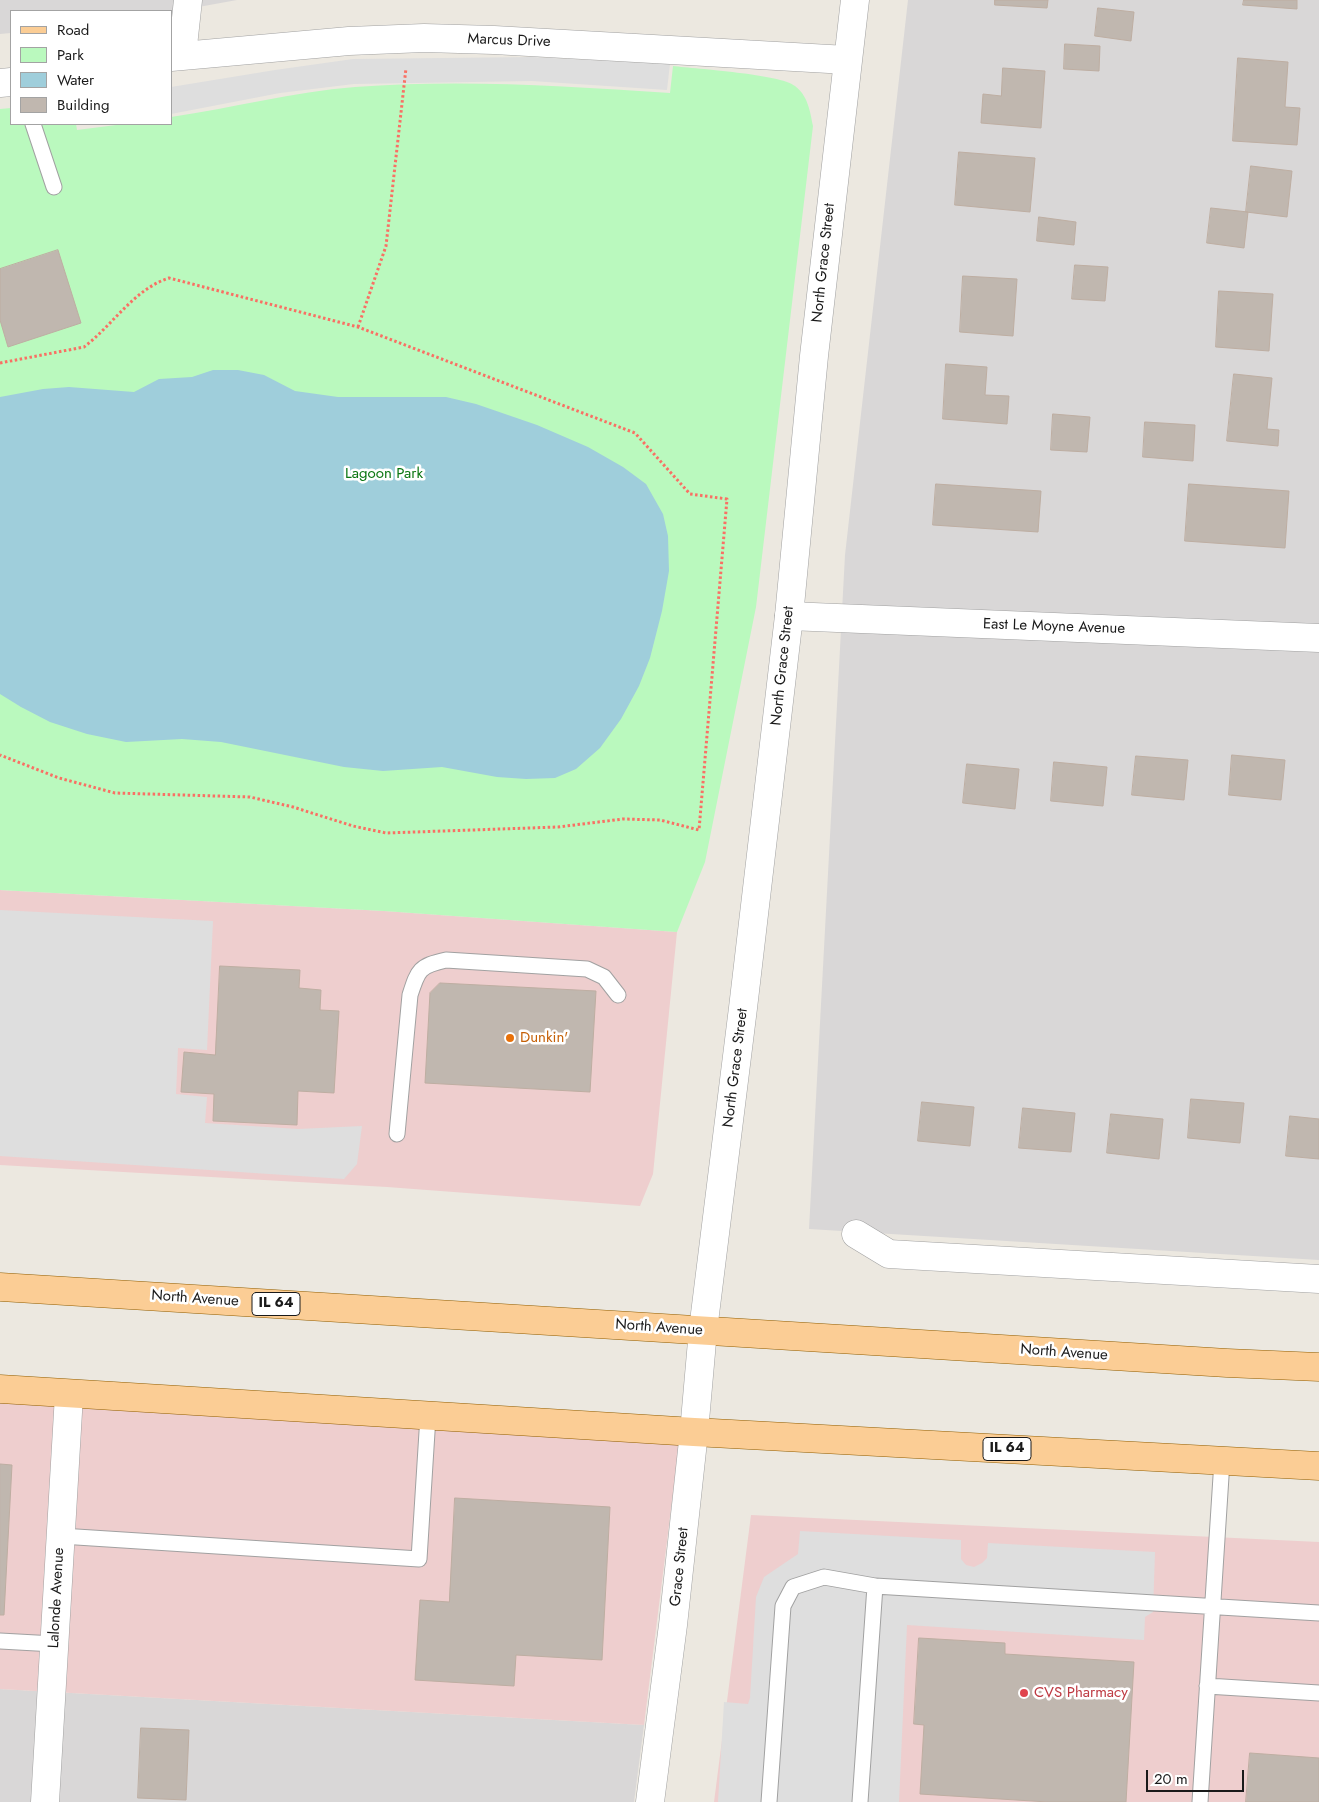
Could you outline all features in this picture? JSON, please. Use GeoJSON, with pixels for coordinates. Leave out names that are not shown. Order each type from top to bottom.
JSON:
{"type":"FeatureCollection","features":[{"type":"Feature","properties":{"kind":"main road","name":"North Avenue"},"geometry":{"type":"LineString","coordinates":[[0,1287],[1319,1367]]}},
{"type":"Feature","properties":{"kind":"main road","name":"IL 64"},"geometry":{"type":"LineString","coordinates":[[0,1389],[694,1432],[1319,1466]]}},
{"type":"Feature","properties":{"kind":"street"},"geometry":{"type":"LineString","coordinates":[[177,56],[188,0]]}},
{"type":"Feature","properties":{"kind":"street","name":"North Grace Street"},"geometry":{"type":"LineString","coordinates":[[703,1330],[789,616],[815,346],[855,0]]}},
{"type":"Feature","properties":{"kind":"street","name":"Marcus Drive"},"geometry":{"type":"LineString","coordinates":[[177,56],[349,41],[424,38],[494,40],[847,60]]}},
{"type":"Feature","properties":{"kind":"street","name":"East Le Moyne Avenue"},"geometry":{"type":"LineString","coordinates":[[789,616],[1319,638]]}},
{"type":"Feature","properties":{"kind":"street"},"geometry":{"type":"LineString","coordinates":[[856,1234],[889,1254],[1319,1279]]}},
{"type":"Feature","properties":{"kind":"street","name":"Grace Street"},"geometry":{"type":"LineString","coordinates":[[650,1802],[673,1625],[703,1330]]}},
{"type":"Feature","properties":{"kind":"street","name":"Lalonde Avenue"},"geometry":{"type":"LineString","coordinates":[[45,1802],[69,1394]]}},
{"type":"Feature","properties":{"kind":"lane"},"geometry":{"type":"LineString","coordinates":[[33,125],[54,187]]}},
{"type":"Feature","properties":{"kind":"lane"},"geometry":{"type":"LineString","coordinates":[[397,1134],[410,995],[417,975],[428,964],[446,960],[587,969],[604,977],[618,996]]}},
{"type":"Feature","properties":{"kind":"lane"},"geometry":{"type":"LineString","coordinates":[[61,1536],[419,1559],[428,1416]]}},
{"type":"Feature","properties":{"kind":"lane"},"geometry":{"type":"LineString","coordinates":[[1200,1802],[1222,1461]]}},
{"type":"Feature","properties":{"kind":"lane"},"geometry":{"type":"LineString","coordinates":[[769,1802],[783,1606],[793,1587],[824,1577],[875,1586],[1319,1613]]}},
{"type":"Feature","properties":{"kind":"lane"},"geometry":{"type":"LineString","coordinates":[[860,1802],[875,1586]]}},
{"type":"Feature","properties":{"kind":"lane"},"geometry":{"type":"LineString","coordinates":[[0,1640],[54,1644]]}},
{"type":"Feature","properties":{"kind":"lane"},"geometry":{"type":"LineString","coordinates":[[1207,1686],[1319,1693]]}},
{"type":"Feature","properties":{"kind":"path"},"geometry":{"type":"LineString","coordinates":[[358,327],[386,246],[410,40]]}},
{"type":"Feature","properties":{"kind":"path"},"geometry":{"type":"LineString","coordinates":[[0,363],[84,347],[95,339],[129,304],[161,281],[169,278],[358,327],[636,432],[690,494],[727,500],[699,830],[660,820],[623,819],[558,827],[386,833],[250,797],[115,793],[59,778],[0,755]]}},
{"type":"Feature","properties":{"kind":"shaded area"},"geometry":{"type":"Polygon","coordinates":[[[0,0],[237,0],[172,12],[172,10],[10,10],[10,33],[0,34],[0,0]]]}},
{"type":"Feature","properties":{"kind":"shaded area"},"geometry":{"type":"Polygon","coordinates":[[[908,0],[1319,0],[1319,1260],[809,1229],[845,555],[908,0]]]}},
{"type":"Feature","properties":{"kind":"shaded area"},"geometry":{"type":"Polygon","coordinates":[[[532,57],[670,64],[667,90],[532,81],[354,84],[280,93],[172,114],[172,87],[353,59],[532,57]]]}},
{"type":"Feature","properties":{"kind":"shaded area"},"geometry":{"type":"Polygon","coordinates":[[[0,890],[384,911],[677,932],[653,1174],[640,1206],[387,1187],[0,1165],[0,890]]]}},
{"type":"Feature","properties":{"kind":"shaded area"},"geometry":{"type":"Polygon","coordinates":[[[0,910],[213,921],[207,1050],[178,1048],[176,1094],[207,1097],[205,1123],[298,1129],[362,1126],[357,1164],[344,1179],[0,1156],[0,910]]]}},
{"type":"Feature","properties":{"kind":"shaded area"},"geometry":{"type":"Polygon","coordinates":[[[0,1403],[679,1445],[644,1725],[0,1689],[0,1403]]]}},
{"type":"Feature","properties":{"kind":"shaded area"},"geometry":{"type":"Polygon","coordinates":[[[751,1515],[1319,1542],[1319,1802],[714,1802],[751,1515]]]}},
{"type":"Feature","properties":{"kind":"shaded area"},"geometry":{"type":"Polygon","coordinates":[[[800,1531],[961,1540],[961,1559],[966,1565],[974,1567],[987,1558],[988,1543],[1155,1552],[1153,1612],[1145,1617],[1144,1640],[907,1625],[899,1802],[718,1802],[724,1702],[748,1704],[750,1698],[756,1597],[764,1577],[798,1554],[800,1531]]]}},
{"type":"Feature","properties":{"kind":"shaded area"},"geometry":{"type":"Polygon","coordinates":[[[0,1689],[644,1725],[634,1802],[0,1802],[0,1689]]]}},
{"type":"Feature","properties":{"kind":"green space","name":"Lagoon Park"},"geometry":{"type":"Polygon","coordinates":[[[673,66],[773,78],[795,86],[803,94],[808,104],[813,126],[756,607],[705,862],[677,932],[384,911],[0,890],[0,109],[10,108],[10,125],[76,125],[77,130],[116,125],[172,125],[172,117],[332,89],[355,87],[473,84],[552,86],[670,93],[673,66]]]}},
{"type":"Feature","properties":{"kind":"water"},"geometry":{"type":"Polygon","coordinates":[[[213,370],[238,370],[264,375],[295,391],[338,397],[446,397],[476,404],[537,425],[588,447],[623,467],[646,484],[663,514],[668,536],[669,571],[662,611],[650,658],[639,686],[621,719],[600,748],[576,769],[555,778],[497,777],[442,767],[383,771],[344,767],[221,742],[182,739],[126,742],[87,734],[50,722],[0,694],[0,397],[43,389],[69,387],[134,392],[159,379],[192,377],[213,370]]]}},
{"type":"Feature","properties":{"kind":"building"},"geometry":{"type":"Polygon","coordinates":[[[995,0],[1048,0],[1047,8],[995,5],[995,0]]]}},
{"type":"Feature","properties":{"kind":"building"},"geometry":{"type":"Polygon","coordinates":[[[1244,0],[1297,0],[1297,9],[1243,5],[1244,0]]]}},
{"type":"Feature","properties":{"kind":"building"},"geometry":{"type":"Polygon","coordinates":[[[1098,8],[1134,12],[1131,41],[1095,36],[1098,8]]]}},
{"type":"Feature","properties":{"kind":"building"},"geometry":{"type":"Polygon","coordinates":[[[1065,44],[1100,46],[1099,71],[1064,69],[1065,44]]]}},
{"type":"Feature","properties":{"kind":"building"},"geometry":{"type":"Polygon","coordinates":[[[1238,58],[1288,62],[1285,107],[1300,108],[1297,145],[1233,141],[1238,58]]]}},
{"type":"Feature","properties":{"kind":"building"},"geometry":{"type":"Polygon","coordinates":[[[1003,68],[1045,71],[1041,128],[981,123],[983,94],[1001,96],[1003,68]]]}},
{"type":"Feature","properties":{"kind":"building"},"geometry":{"type":"Polygon","coordinates":[[[959,152],[1035,158],[1030,212],[955,205],[959,152]]]}},
{"type":"Feature","properties":{"kind":"building"},"geometry":{"type":"Polygon","coordinates":[[[1251,166],[1292,171],[1287,217],[1246,212],[1251,166]]]}},
{"type":"Feature","properties":{"kind":"building"},"geometry":{"type":"Polygon","coordinates":[[[1211,208],[1248,212],[1244,248],[1207,243],[1211,208]]]}},
{"type":"Feature","properties":{"kind":"building"},"geometry":{"type":"Polygon","coordinates":[[[1039,217],[1076,222],[1074,245],[1037,241],[1039,217]]]}},
{"type":"Feature","properties":{"kind":"building"},"geometry":{"type":"Polygon","coordinates":[[[58,250],[81,323],[8,347],[0,320],[0,269],[58,250]]]}},
{"type":"Feature","properties":{"kind":"building"},"geometry":{"type":"Polygon","coordinates":[[[1075,265],[1108,267],[1105,301],[1072,299],[1075,265]]]}},
{"type":"Feature","properties":{"kind":"building"},"geometry":{"type":"Polygon","coordinates":[[[963,276],[1017,279],[1013,336],[960,332],[963,276]]]}},
{"type":"Feature","properties":{"kind":"building"},"geometry":{"type":"Polygon","coordinates":[[[1219,291],[1273,294],[1269,351],[1216,347],[1219,291]]]}},
{"type":"Feature","properties":{"kind":"building"},"geometry":{"type":"Polygon","coordinates":[[[946,364],[987,367],[985,395],[1009,396],[1007,424],[943,419],[946,364]]]}},
{"type":"Feature","properties":{"kind":"building"},"geometry":{"type":"Polygon","coordinates":[[[1234,374],[1272,378],[1267,429],[1279,430],[1278,446],[1227,441],[1234,374]]]}},
{"type":"Feature","properties":{"kind":"building"},"geometry":{"type":"Polygon","coordinates":[[[1053,414],[1090,417],[1087,452],[1051,450],[1053,414]]]}},
{"type":"Feature","properties":{"kind":"building"},"geometry":{"type":"Polygon","coordinates":[[[1145,422],[1195,425],[1193,461],[1143,457],[1145,422]]]}},
{"type":"Feature","properties":{"kind":"building"},"geometry":{"type":"Polygon","coordinates":[[[936,484],[1041,491],[1038,532],[933,525],[936,484]]]}},
{"type":"Feature","properties":{"kind":"building"},"geometry":{"type":"Polygon","coordinates":[[[1189,484],[1289,491],[1285,548],[1185,541],[1189,484]]]}},
{"type":"Feature","properties":{"kind":"building"},"geometry":{"type":"Polygon","coordinates":[[[1232,755],[1285,760],[1281,800],[1229,795],[1232,755]]]}},
{"type":"Feature","properties":{"kind":"building"},"geometry":{"type":"Polygon","coordinates":[[[1136,756],[1188,760],[1184,800],[1132,795],[1136,756]]]}},
{"type":"Feature","properties":{"kind":"building"},"geometry":{"type":"Polygon","coordinates":[[[1054,762],[1107,767],[1103,806],[1051,801],[1054,762]]]}},
{"type":"Feature","properties":{"kind":"building"},"geometry":{"type":"Polygon","coordinates":[[[967,764],[1019,769],[1015,809],[963,803],[967,764]]]}},
{"type":"Feature","properties":{"kind":"building"},"geometry":{"type":"Polygon","coordinates":[[[220,966],[300,970],[299,988],[321,990],[320,1010],[339,1011],[334,1093],[298,1091],[297,1125],[213,1121],[214,1094],[181,1092],[184,1052],[215,1055],[220,966]]]}},
{"type":"Feature","properties":{"kind":"building","name":"Dunkin'"},"geometry":{"type":"Polygon","coordinates":[[[440,983],[596,991],[590,1092],[425,1083],[430,993],[440,983]]]}},
{"type":"Feature","properties":{"kind":"building"},"geometry":{"type":"Polygon","coordinates":[[[1191,1099],[1244,1103],[1240,1143],[1188,1138],[1191,1099]]]}},
{"type":"Feature","properties":{"kind":"building"},"geometry":{"type":"Polygon","coordinates":[[[922,1102],[974,1107],[970,1146],[918,1141],[922,1102]]]}},
{"type":"Feature","properties":{"kind":"building"},"geometry":{"type":"Polygon","coordinates":[[[1023,1108],[1075,1113],[1071,1152],[1019,1148],[1023,1108]]]}},
{"type":"Feature","properties":{"kind":"building"},"geometry":{"type":"Polygon","coordinates":[[[1111,1114],[1163,1119],[1159,1159],[1107,1153],[1111,1114]]]}},
{"type":"Feature","properties":{"kind":"building"},"geometry":{"type":"Polygon","coordinates":[[[1290,1116],[1319,1119],[1319,1159],[1286,1156],[1290,1116]]]}},
{"type":"Feature","properties":{"kind":"building"},"geometry":{"type":"Polygon","coordinates":[[[0,1464],[12,1465],[4,1615],[0,1615],[0,1464]]]}},
{"type":"Feature","properties":{"kind":"building"},"geometry":{"type":"Polygon","coordinates":[[[455,1498],[610,1507],[602,1660],[516,1655],[514,1686],[415,1680],[420,1600],[449,1602],[455,1498]]]}},
{"type":"Feature","properties":{"kind":"building","name":"CVS Pharmacy"},"geometry":{"type":"Polygon","coordinates":[[[919,1638],[1005,1643],[1005,1654],[1134,1662],[1126,1802],[1048,1802],[920,1794],[924,1725],[914,1724],[919,1638]]]}},
{"type":"Feature","properties":{"kind":"building"},"geometry":{"type":"Polygon","coordinates":[[[141,1728],[189,1730],[186,1800],[138,1798],[141,1728]]]}},
{"type":"Feature","properties":{"kind":"building"},"geometry":{"type":"Polygon","coordinates":[[[1250,1753],[1319,1758],[1319,1802],[1246,1802],[1250,1753]]]}},
{"type":"Feature","properties":{"kind":"place","name":"Dunkin'"},"geometry":{"type":"Point","coordinates":[510,1038]}},
{"type":"Feature","properties":{"kind":"place","name":"CVS Pharmacy"},"geometry":{"type":"Point","coordinates":[1024,1693]}}]}
